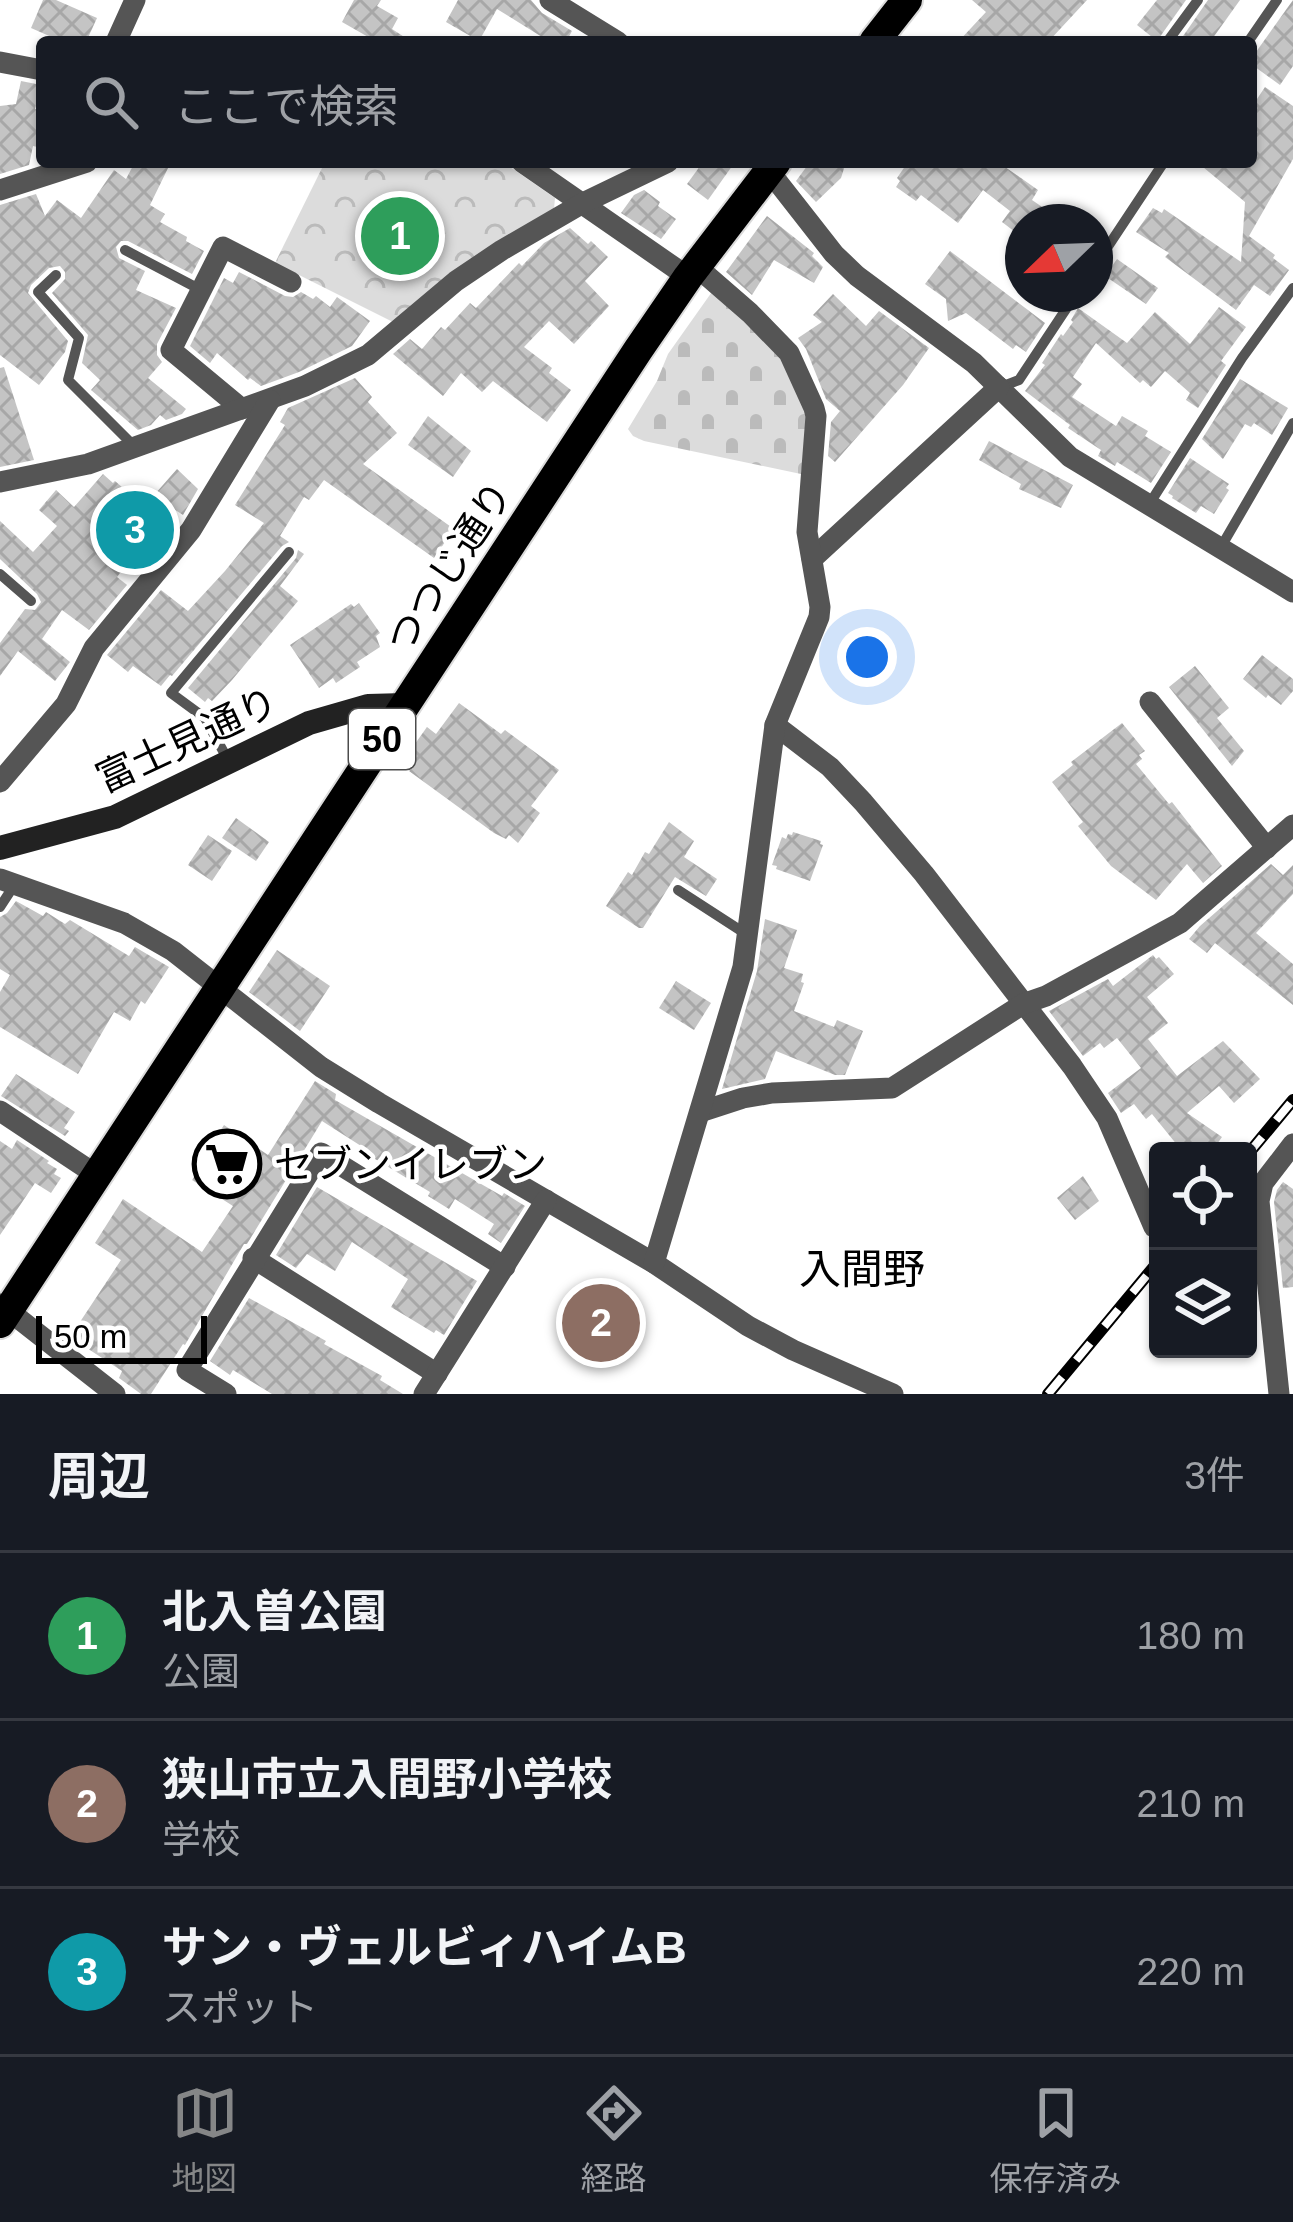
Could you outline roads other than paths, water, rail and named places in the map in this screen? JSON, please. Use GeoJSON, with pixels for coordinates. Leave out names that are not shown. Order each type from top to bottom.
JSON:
{"type":"FeatureCollection","features":[{"type":"Feature","properties":{"kind":"main road"},"geometry":{"type":"LineString","coordinates":[[879,36],[907,0]]}},
{"type":"Feature","properties":{"kind":"main road","name":"つつじ通り"},"geometry":{"type":"LineString","coordinates":[[3,1312],[98,1176],[219,985],[692,272],[771,168]]}},
{"type":"Feature","properties":{"kind":"street"},"geometry":{"type":"LineString","coordinates":[[119,36],[134,0]]}},
{"type":"Feature","properties":{"kind":"street"},"geometry":{"type":"LineString","coordinates":[[550,0],[608,36]]}},
{"type":"Feature","properties":{"kind":"street"},"geometry":{"type":"LineString","coordinates":[[0,62],[36,69]]}},
{"type":"Feature","properties":{"kind":"street"},"geometry":{"type":"LineString","coordinates":[[0,190],[68,168]]}},
{"type":"Feature","properties":{"kind":"street"},"geometry":{"type":"LineString","coordinates":[[531,168],[750,314],[789,353],[816,416],[807,532],[819,617],[775,725],[743,967],[654,1264]]}},
{"type":"Feature","properties":{"kind":"street"},"geometry":{"type":"LineString","coordinates":[[0,482],[88,464],[270,400],[368,355],[456,281],[583,202],[655,168]]}},
{"type":"Feature","properties":{"kind":"street"},"geometry":{"type":"LineString","coordinates":[[773,168],[834,254],[974,363],[1070,458],[1293,592]]}},
{"type":"Feature","properties":{"kind":"street"},"geometry":{"type":"LineString","coordinates":[[242,410],[171,350],[223,247],[291,282]]}},
{"type":"Feature","properties":{"kind":"street"},"geometry":{"type":"LineString","coordinates":[[812,559],[1000,387]]}},
{"type":"Feature","properties":{"kind":"street"},"geometry":{"type":"LineString","coordinates":[[0,782],[66,704],[94,648],[190,530],[270,400]]}},
{"type":"Feature","properties":{"kind":"street"},"geometry":{"type":"LineString","coordinates":[[1150,703],[1267,848]]}},
{"type":"Feature","properties":{"kind":"street","name":"富士見通り"},"geometry":{"type":"LineString","coordinates":[[0,848],[115,818],[309,722],[368,706],[405,705]]}},
{"type":"Feature","properties":{"kind":"street"},"geometry":{"type":"LineString","coordinates":[[775,725],[830,766],[863,802],[1072,1066],[1107,1118],[1149,1215]]}},
{"type":"Feature","properties":{"kind":"street"},"geometry":{"type":"LineString","coordinates":[[700,1112],[772,1094],[892,1088],[1023,1004],[1180,923],[1293,825]]}},
{"type":"Feature","properties":{"kind":"street"},"geometry":{"type":"LineString","coordinates":[[8,881],[124,923],[173,951],[321,1066],[465,1155],[654,1264],[748,1326],[893,1394]]}},
{"type":"Feature","properties":{"kind":"street"},"geometry":{"type":"LineString","coordinates":[[0,1111],[98,1176]]}},
{"type":"Feature","properties":{"kind":"street"},"geometry":{"type":"LineString","coordinates":[[1283,1389],[1259,1201],[1263,1183],[1293,1144]]}},
{"type":"Feature","properties":{"kind":"street"},"geometry":{"type":"LineString","coordinates":[[226,1394],[187,1370],[321,1153],[505,1267]]}},
{"type":"Feature","properties":{"kind":"street"},"geometry":{"type":"LineString","coordinates":[[424,1394],[546,1200]]}},
{"type":"Feature","properties":{"kind":"street"},"geometry":{"type":"LineString","coordinates":[[253,1258],[437,1373]]}},
{"type":"Feature","properties":{"kind":"street"},"geometry":{"type":"LineString","coordinates":[[3,1312],[115,1394]]}},
{"type":"Feature","properties":{"kind":"lane"},"geometry":{"type":"LineString","coordinates":[[1171,36],[1198,0]]}},
{"type":"Feature","properties":{"kind":"lane"},"geometry":{"type":"LineString","coordinates":[[1252,36],[1277,0]]}},
{"type":"Feature","properties":{"kind":"lane"},"geometry":{"type":"LineString","coordinates":[[1113,239],[1160,168]]}},
{"type":"Feature","properties":{"kind":"lane"},"geometry":{"type":"LineString","coordinates":[[125,250],[201,290]]}},
{"type":"Feature","properties":{"kind":"lane"},"geometry":{"type":"LineString","coordinates":[[56,275],[38,292],[79,338],[68,380],[135,447]]}},
{"type":"Feature","properties":{"kind":"lane"},"geometry":{"type":"LineString","coordinates":[[1148,506],[1242,358],[1293,288]]}},
{"type":"Feature","properties":{"kind":"lane"},"geometry":{"type":"LineString","coordinates":[[1000,387],[1019,380],[1064,312]]}},
{"type":"Feature","properties":{"kind":"lane"},"geometry":{"type":"LineString","coordinates":[[1221,548],[1293,423]]}},
{"type":"Feature","properties":{"kind":"lane"},"geometry":{"type":"LineString","coordinates":[[230,763],[205,718],[171,693],[289,552]]}},
{"type":"Feature","properties":{"kind":"lane"},"geometry":{"type":"LineString","coordinates":[[0,574],[31,602]]}},
{"type":"Feature","properties":{"kind":"lane"},"geometry":{"type":"LineString","coordinates":[[0,907],[8,881]]}},
{"type":"Feature","properties":{"kind":"lane"},"geometry":{"type":"LineString","coordinates":[[678,890],[746,934]]}},
{"type":"Feature","properties":{"kind":"railway"},"geometry":{"type":"LineString","coordinates":[[1257,1143],[1293,1100]]}},
{"type":"Feature","properties":{"kind":"railway"},"geometry":{"type":"LineString","coordinates":[[1048,1394],[1149,1273]]}},
{"type":"Feature","properties":{"kind":"place","name":"北入曽公園"},"geometry":{"type":"Point","coordinates":[400,236]}},
{"type":"Feature","properties":{"kind":"place","name":"サン・ヴェルビィハイムB"},"geometry":{"type":"Point","coordinates":[135,530]}},
{"type":"Feature","properties":{"kind":"place","name":"セブンイレブン"},"geometry":{"type":"Point","coordinates":[227,1164]}},
{"type":"Feature","properties":{"kind":"place","name":"狭山市立入間野小学校"},"geometry":{"type":"Point","coordinates":[601,1323]}},
{"type":"Feature","properties":{"kind":"district","name":"入間野"},"geometry":{"type":"Point","coordinates":[862,1269]}}]}
